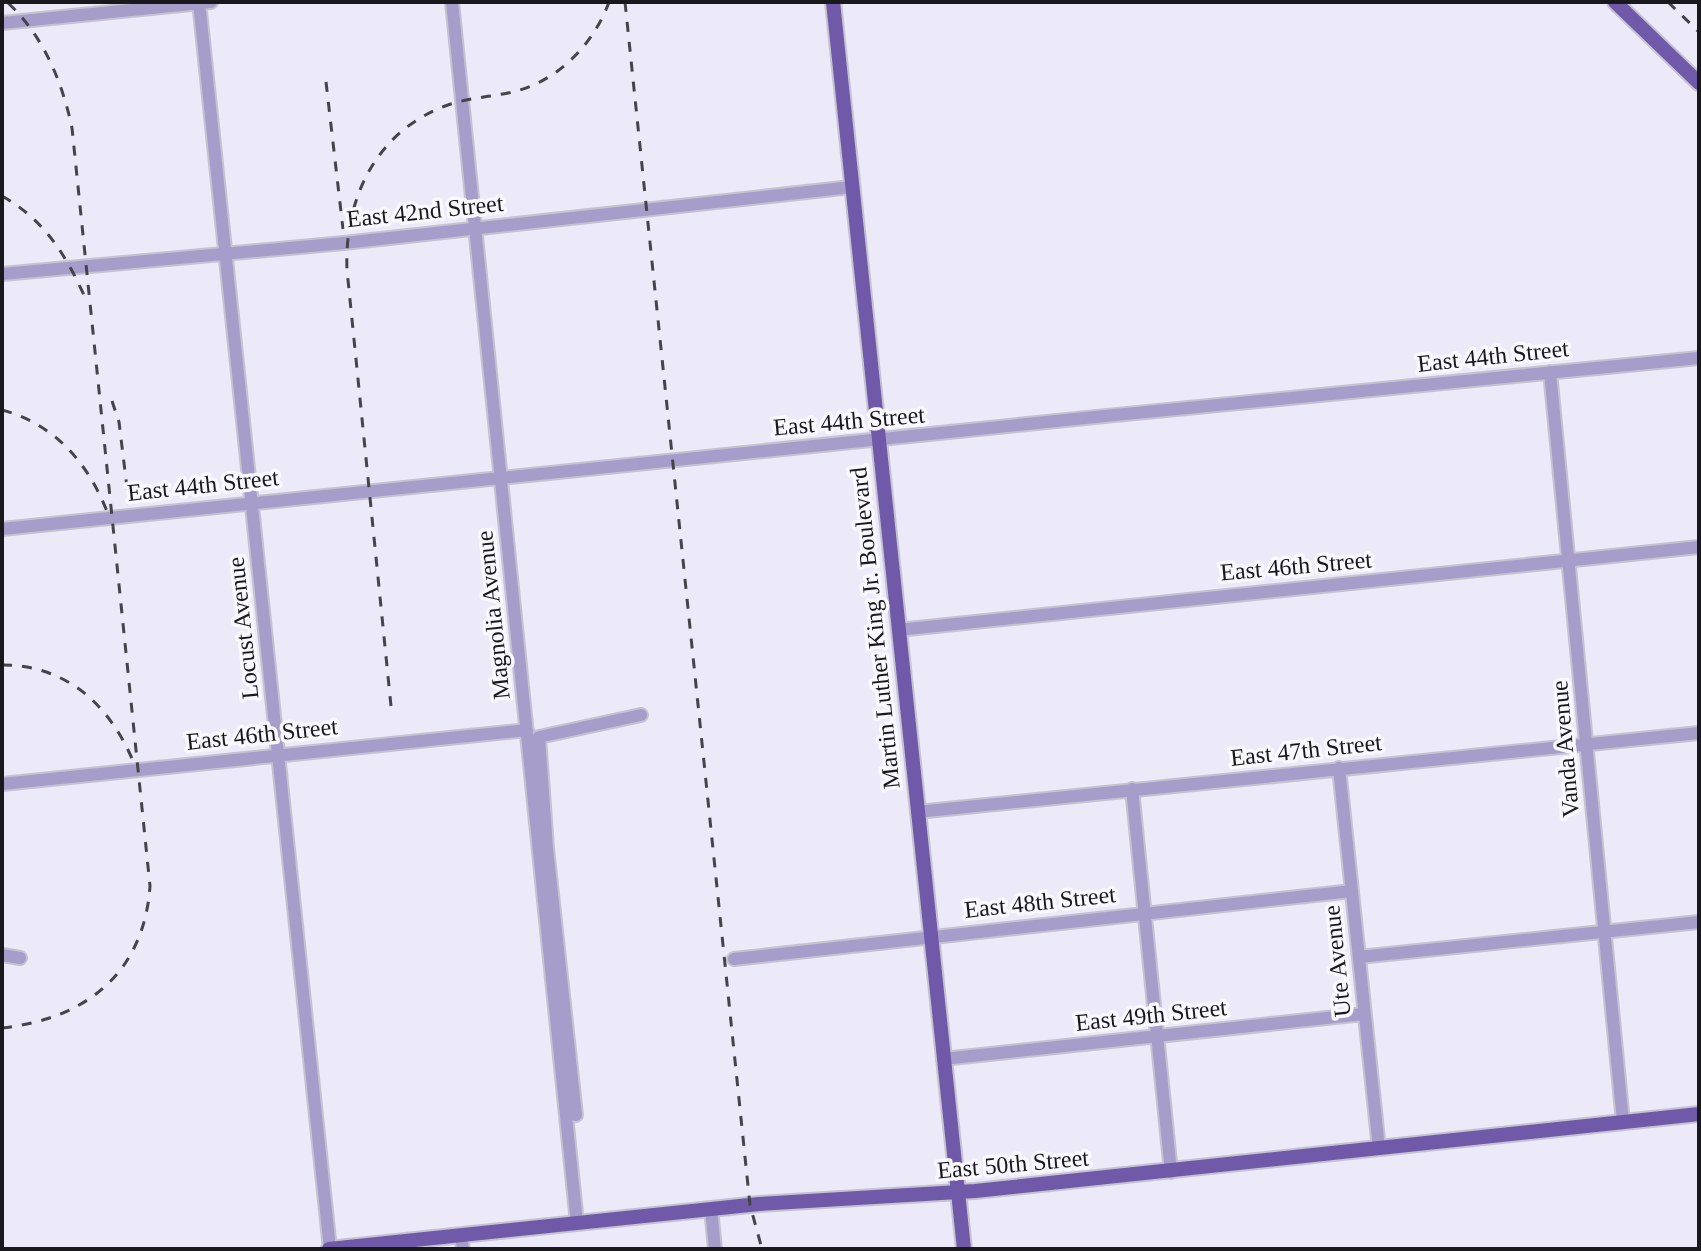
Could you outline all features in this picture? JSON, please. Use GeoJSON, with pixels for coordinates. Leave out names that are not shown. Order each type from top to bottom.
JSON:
{"type":"FeatureCollection","features":[{"type":"Feature","properties":{"kind":"main road","name":"Martin Luther King Jr. Boulevard"},"geometry":{"type":"LineString","coordinates":[[833,2],[964,1249]]}},
{"type":"Feature","properties":{"kind":"main road"},"geometry":{"type":"LineString","coordinates":[[1615,2],[1699,83]]}},
{"type":"Feature","properties":{"kind":"main road","name":"East 50th Street"},"geometry":{"type":"LineString","coordinates":[[330,1249],[462,1242],[577,1223],[711,1209],[956,1193],[1699,1114]]}},
{"type":"Feature","properties":{"kind":"street"},"geometry":{"type":"LineString","coordinates":[[2,23],[203,2]]}},
{"type":"Feature","properties":{"kind":"street","name":"Locust Avenue"},"geometry":{"type":"LineString","coordinates":[[203,2],[225,252],[330,1249]]}},
{"type":"Feature","properties":{"kind":"street","name":"Magnolia Avenue"},"geometry":{"type":"LineString","coordinates":[[452,2],[503,475],[508,558],[577,1223]]}},
{"type":"Feature","properties":{"kind":"street","name":"East 42nd Street"},"geometry":{"type":"LineString","coordinates":[[2,274],[852,187]]}},
{"type":"Feature","properties":{"kind":"street","name":"East 44th Street"},"geometry":{"type":"LineString","coordinates":[[2,529],[503,475],[877,439],[896,440],[1699,358]]}},
{"type":"Feature","properties":{"kind":"street","name":"Vanda Avenue"},"geometry":{"type":"LineString","coordinates":[[1550,372],[1623,1122]]}},
{"type":"Feature","properties":{"kind":"street","name":"East 46th Street"},"geometry":{"type":"LineString","coordinates":[[898,630],[1699,547]]}},
{"type":"Feature","properties":{"kind":"street"},"geometry":{"type":"LineString","coordinates":[[576,1115],[547,848],[539,737],[641,715]]}},
{"type":"Feature","properties":{"kind":"street","name":"East 46th Street"},"geometry":{"type":"LineString","coordinates":[[2,784],[527,730]]}},
{"type":"Feature","properties":{"kind":"street","name":"East 47th Street"},"geometry":{"type":"LineString","coordinates":[[917,812],[1699,733]]}},
{"type":"Feature","properties":{"kind":"street","name":"Ute Avenue"},"geometry":{"type":"LineString","coordinates":[[1339,768],[1379,1149]]}},
{"type":"Feature","properties":{"kind":"street"},"geometry":{"type":"LineString","coordinates":[[1132,789],[1171,1172]]}},
{"type":"Feature","properties":{"kind":"street","name":"East 48th Street"},"geometry":{"type":"LineString","coordinates":[[734,959],[1352,891]]}},
{"type":"Feature","properties":{"kind":"street"},"geometry":{"type":"LineString","coordinates":[[1359,957],[1699,922]]}},
{"type":"Feature","properties":{"kind":"street"},"geometry":{"type":"LineString","coordinates":[[2,955],[20,958]]}},
{"type":"Feature","properties":{"kind":"street","name":"East 49th Street"},"geometry":{"type":"LineString","coordinates":[[943,1059],[1364,1014]]}},
{"type":"Feature","properties":{"kind":"street"},"geometry":{"type":"LineString","coordinates":[[711,1209],[715,1249]]}},
{"type":"Feature","properties":{"kind":"railway"},"geometry":{"type":"LineString","coordinates":[[2,1028],[60,1014],[84,1002],[105,986],[123,967],[136,944],[145,917],[150,886],[72,128],[57,76],[41,44],[7,2]]}},
{"type":"Feature","properties":{"kind":"railway"},"geometry":{"type":"LineString","coordinates":[[391,706],[347,270],[352,217],[359,193],[384,149],[423,116],[448,105],[525,88],[556,72],[593,34],[609,2]]}},
{"type":"Feature","properties":{"kind":"railway"},"geometry":{"type":"LineString","coordinates":[[625,2],[750,1205],[762,1249]]}},
{"type":"Feature","properties":{"kind":"railway"},"geometry":{"type":"LineString","coordinates":[[1668,2],[1699,32]]}},
{"type":"Feature","properties":{"kind":"railway"},"geometry":{"type":"LineString","coordinates":[[326,82],[343,229]]}},
{"type":"Feature","properties":{"kind":"railway"},"geometry":{"type":"LineString","coordinates":[[2,196],[30,216],[51,238],[84,295]]}},
{"type":"Feature","properties":{"kind":"railway"},"geometry":{"type":"LineString","coordinates":[[112,401],[119,422],[129,504]]}},
{"type":"Feature","properties":{"kind":"railway"},"geometry":{"type":"LineString","coordinates":[[2,410],[38,425],[68,448],[91,479],[108,514]]}},
{"type":"Feature","properties":{"kind":"railway"},"geometry":{"type":"LineString","coordinates":[[2,665],[46,672],[82,692],[111,722],[133,761]]}}]}
